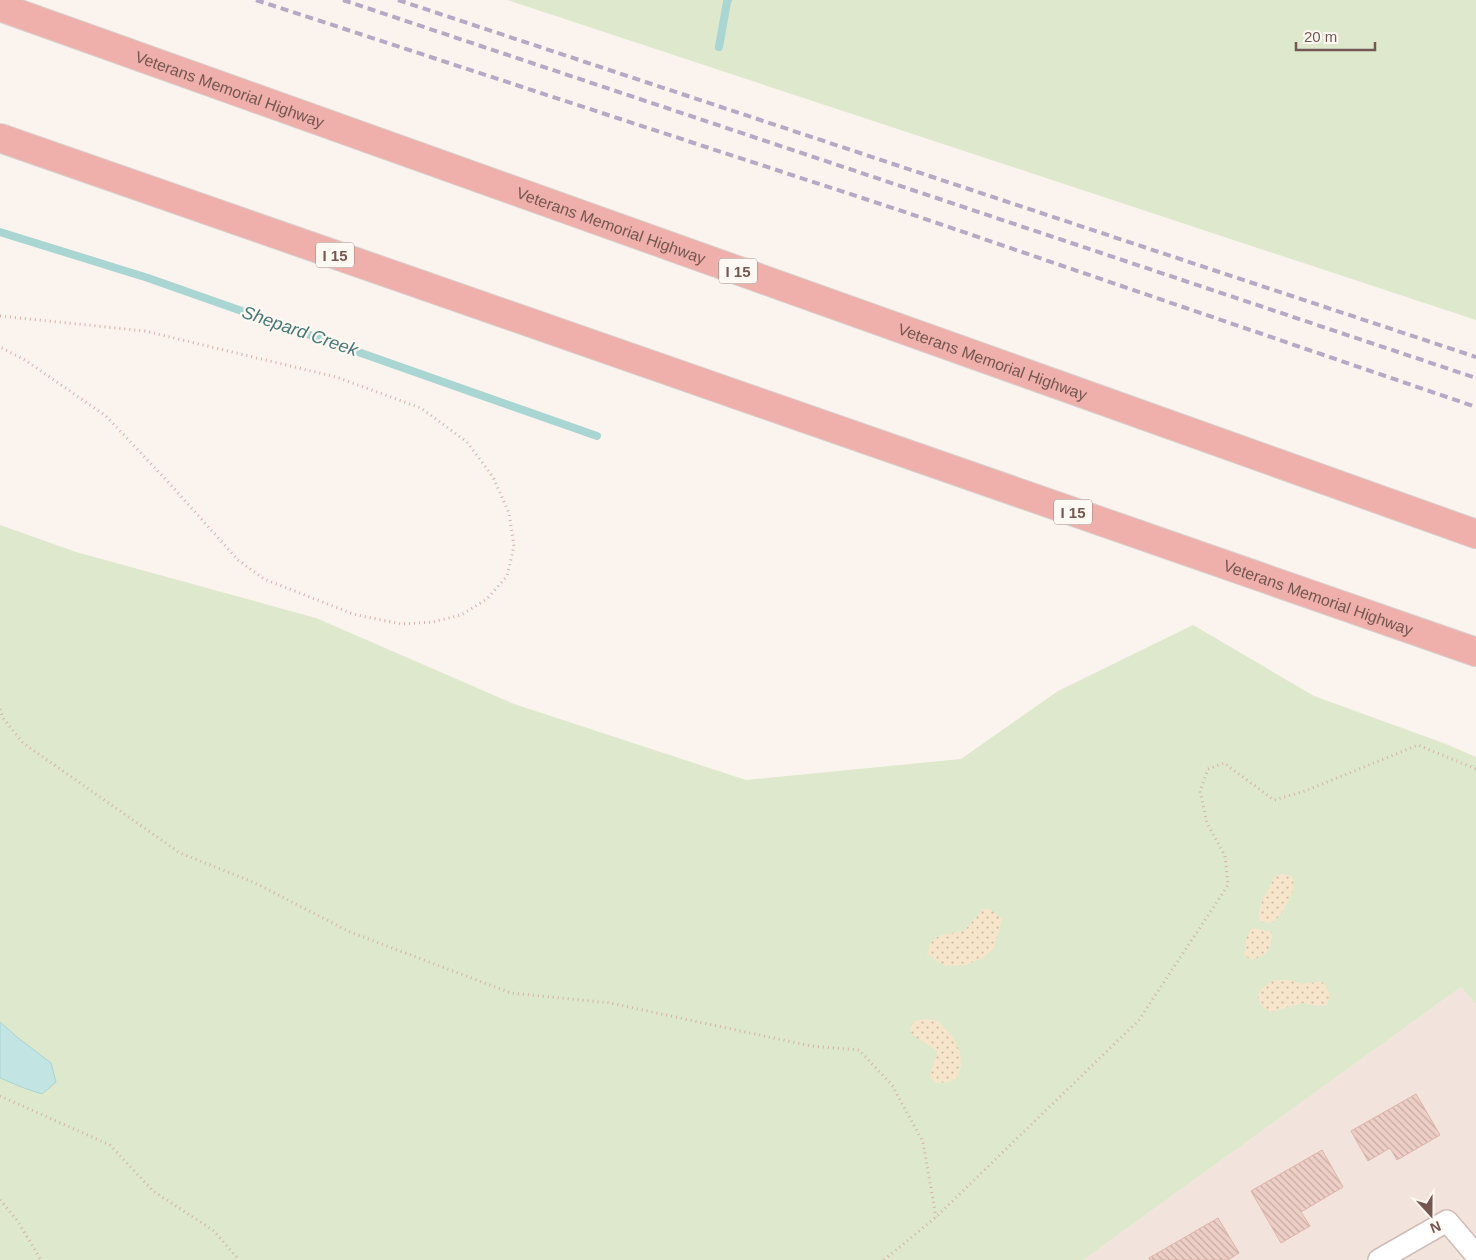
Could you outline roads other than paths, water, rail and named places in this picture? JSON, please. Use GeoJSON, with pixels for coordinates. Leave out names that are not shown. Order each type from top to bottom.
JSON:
{"type":"FeatureCollection","features":[{"type":"Feature","properties":{"kind":"highway","name":"Veterans Memorial Highway"},"geometry":{"type":"LineString","coordinates":[[0,7],[1476,534]]}},
{"type":"Feature","properties":{"kind":"highway","name":"Veterans Memorial Highway"},"geometry":{"type":"LineString","coordinates":[[0,138],[1476,652]]}},
{"type":"Feature","properties":{"kind":"street"},"geometry":{"type":"LineString","coordinates":[[1379,1260],[1447,1221],[1476,1255]]}},
{"type":"Feature","properties":{"kind":"water"},"geometry":{"type":"Polygon","coordinates":[[[0,1022],[51,1063],[56,1082],[42,1094],[0,1078],[0,1022]]]}},
{"type":"Feature","properties":{"kind":"waterway","name":"Shepard Creek"},"geometry":{"type":"LineString","coordinates":[[719,47],[728,0]]}},
{"type":"Feature","properties":{"kind":"waterway","name":"Shepard Creek"},"geometry":{"type":"LineString","coordinates":[[0,232],[148,278],[597,436]]}},
{"type":"Feature","properties":{"kind":"railway"},"geometry":{"type":"LineString","coordinates":[[256,0],[896,209],[1476,407]]}},
{"type":"Feature","properties":{"kind":"railway"},"geometry":{"type":"LineString","coordinates":[[343,0],[1476,378]]}},
{"type":"Feature","properties":{"kind":"railway"},"geometry":{"type":"LineString","coordinates":[[398,0],[1476,357]]}}]}
